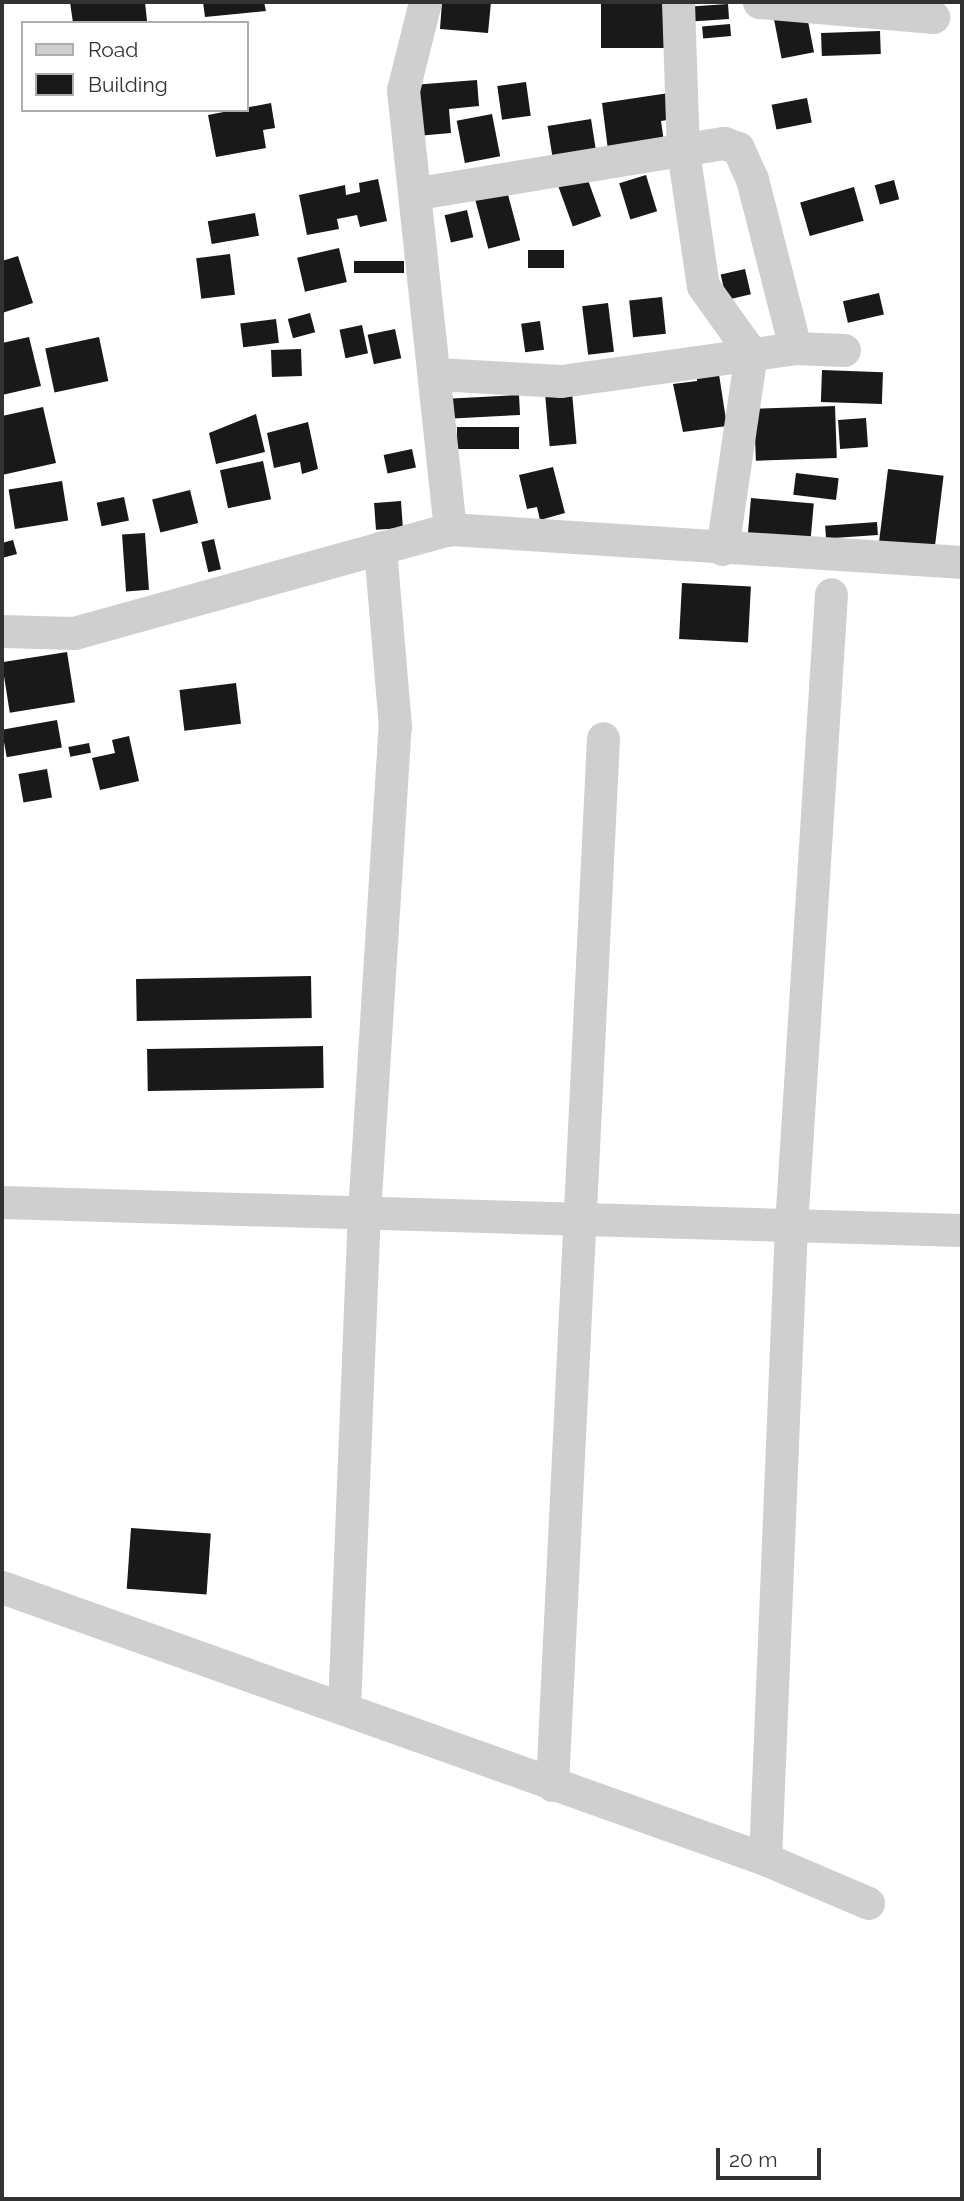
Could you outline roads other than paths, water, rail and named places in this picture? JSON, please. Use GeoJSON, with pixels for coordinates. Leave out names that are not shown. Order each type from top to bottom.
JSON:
{"type":"FeatureCollection","features":[{"type":"Feature","properties":{"kind":"street"},"geometry":{"type":"LineString","coordinates":[[425,2],[403,90],[418,193],[450,529]]}},
{"type":"Feature","properties":{"kind":"street"},"geometry":{"type":"LineString","coordinates":[[678,2],[683,151],[702,286],[751,353],[722,549]]}},
{"type":"Feature","properties":{"kind":"street"},"geometry":{"type":"LineString","coordinates":[[759,2],[933,17]]}},
{"type":"Feature","properties":{"kind":"street"},"geometry":{"type":"LineString","coordinates":[[418,193],[724,143],[738,148],[752,179],[795,348]]}},
{"type":"Feature","properties":{"kind":"street"},"geometry":{"type":"LineString","coordinates":[[436,374],[561,381],[795,348],[844,350]]}},
{"type":"Feature","properties":{"kind":"street"},"geometry":{"type":"LineString","coordinates":[[2,631],[74,633],[450,529],[722,549],[962,562]]}},
{"type":"Feature","properties":{"kind":"street"},"geometry":{"type":"LineString","coordinates":[[344,1708],[364,1213],[395,727],[380,548]]}},
{"type":"Feature","properties":{"kind":"street"},"geometry":{"type":"LineString","coordinates":[[765,1859],[791,1226],[831,594]]}},
{"type":"Feature","properties":{"kind":"street"},"geometry":{"type":"LineString","coordinates":[[552,1785],[603,738]]}},
{"type":"Feature","properties":{"kind":"street"},"geometry":{"type":"LineString","coordinates":[[2,1202],[962,1230]]}},
{"type":"Feature","properties":{"kind":"street"},"geometry":{"type":"LineString","coordinates":[[2,1587],[765,1859],[868,1903]]}}]}
